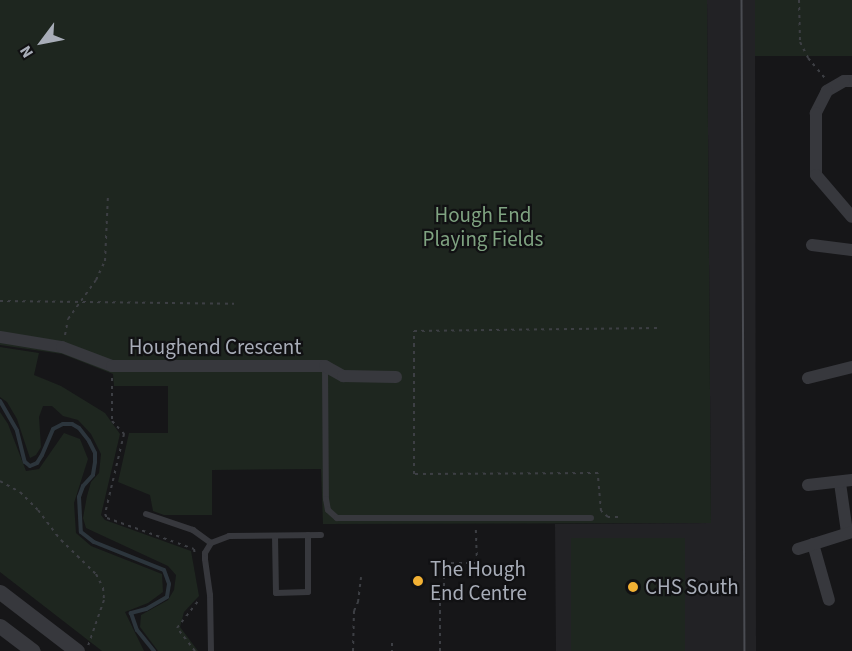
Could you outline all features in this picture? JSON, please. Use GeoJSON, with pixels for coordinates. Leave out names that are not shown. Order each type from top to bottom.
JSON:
{"type":"FeatureCollection","features":[{"type":"Feature","properties":{"kind":"street"},"geometry":{"type":"LineString","coordinates":[[852,81],[833,86],[827,91],[816,113],[816,175],[852,218]]}},
{"type":"Feature","properties":{"kind":"street"},"geometry":{"type":"LineString","coordinates":[[812,245],[852,250]]}},
{"type":"Feature","properties":{"kind":"street","name":"Houghend Crescent"},"geometry":{"type":"LineString","coordinates":[[0,337],[62,347],[112,366],[325,366],[343,376],[396,377]]}},
{"type":"Feature","properties":{"kind":"street"},"geometry":{"type":"LineString","coordinates":[[808,378],[852,367]]}},
{"type":"Feature","properties":{"kind":"street"},"geometry":{"type":"LineString","coordinates":[[798,549],[849,532],[846,482],[808,485]]}},
{"type":"Feature","properties":{"kind":"street"},"geometry":{"type":"LineString","coordinates":[[813,544],[829,600]]}},
{"type":"Feature","properties":{"kind":"street"},"geometry":{"type":"LineString","coordinates":[[0,592],[77,651]]}},
{"type":"Feature","properties":{"kind":"street"},"geometry":{"type":"LineString","coordinates":[[0,626],[33,651]]}},
{"type":"Feature","properties":{"kind":"lane"},"geometry":{"type":"LineString","coordinates":[[325,366],[326,499],[332,515],[342,518],[591,518]]}},
{"type":"Feature","properties":{"kind":"lane"},"geometry":{"type":"LineString","coordinates":[[146,514],[193,530],[211,543]]}},
{"type":"Feature","properties":{"kind":"lane"},"geometry":{"type":"LineString","coordinates":[[275,536],[276,593],[308,592],[308,535]]}},
{"type":"Feature","properties":{"kind":"lane"},"geometry":{"type":"LineString","coordinates":[[211,651],[210,595],[205,559],[205,553],[211,543],[229,536],[321,535]]}},
{"type":"Feature","properties":{"kind":"path"},"geometry":{"type":"LineString","coordinates":[[799,0],[799,32],[804,52],[814,67],[833,86]]}},
{"type":"Feature","properties":{"kind":"path"},"geometry":{"type":"LineString","coordinates":[[62,347],[68,319],[96,280],[105,261],[108,195]]}},
{"type":"Feature","properties":{"kind":"path"},"geometry":{"type":"LineString","coordinates":[[0,301],[234,304]]}},
{"type":"Feature","properties":{"kind":"path"},"geometry":{"type":"LineString","coordinates":[[618,517],[608,517],[601,511],[598,473],[414,474],[414,331],[659,328]]}},
{"type":"Feature","properties":{"kind":"path"},"geometry":{"type":"LineString","coordinates":[[0,481],[20,492],[61,540],[96,574],[103,588],[104,600],[91,641]]}},
{"type":"Feature","properties":{"kind":"path"},"geometry":{"type":"LineString","coordinates":[[440,651],[440,594],[444,594],[444,563],[477,563],[476,518]]}},
{"type":"Feature","properties":{"kind":"path"},"geometry":{"type":"LineString","coordinates":[[353,651],[354,611],[358,602],[361,577]]}},
{"type":"Feature","properties":{"kind":"path"},"geometry":{"type":"LineString","coordinates":[[392,643],[392,651]]}},
{"type":"Feature","properties":{"kind":"shaded area"},"geometry":{"type":"Polygon","coordinates":[[[707,0],[755,0],[756,651],[556,651],[555,524],[711,523],[707,0]]]}},
{"type":"Feature","properties":{"kind":"green space","name":"Hough End Playing Fields"},"geometry":{"type":"Polygon","coordinates":[[[0,0],[707,0],[711,523],[323,524],[321,469],[212,470],[212,515],[164,515],[153,511],[150,495],[118,482],[129,433],[168,433],[168,386],[114,386],[113,374],[62,354],[0,345],[0,0]]]}},
{"type":"Feature","properties":{"kind":"green space"},"geometry":{"type":"Polygon","coordinates":[[[755,0],[852,0],[852,56],[755,56],[755,0]]]}},
{"type":"Feature","properties":{"kind":"green space"},"geometry":{"type":"Polygon","coordinates":[[[0,347],[39,353],[34,375],[61,386],[105,413],[120,434],[101,515],[105,520],[191,551],[199,596],[184,612],[180,627],[198,651],[158,651],[140,627],[141,615],[168,600],[174,590],[176,575],[168,566],[86,528],[83,518],[87,496],[91,482],[99,473],[101,454],[91,434],[78,420],[63,416],[52,406],[43,406],[39,417],[41,447],[36,455],[30,458],[17,419],[7,402],[0,397],[0,347]]]}},
{"type":"Feature","properties":{"kind":"green space"},"geometry":{"type":"Polygon","coordinates":[[[0,412],[8,424],[26,471],[39,469],[64,433],[80,439],[88,459],[74,503],[76,533],[91,546],[162,574],[163,592],[148,603],[125,612],[144,651],[102,651],[0,572],[0,412]]]}},
{"type":"Feature","properties":{"kind":"green space","name":"CHS South"},"geometry":{"type":"Polygon","coordinates":[[[571,538],[685,538],[685,651],[571,651],[571,538]]]}},
{"type":"Feature","properties":{"kind":"waterway"},"geometry":{"type":"LineString","coordinates":[[0,401],[17,431],[25,462],[30,466],[37,463],[42,455],[53,429],[63,424],[72,424],[79,428],[89,441],[95,453],[95,462],[93,475],[83,486],[79,497],[81,532],[94,542],[164,570],[169,584],[167,597],[146,609],[131,613],[137,630],[154,651]]}},
{"type":"Feature","properties":{"kind":"tram line"},"geometry":{"type":"LineString","coordinates":[[742,0],[745,651]]}},
{"type":"Feature","properties":{"kind":"place","name":"The Hough End Centre"},"geometry":{"type":"Point","coordinates":[418,581]}},
{"type":"Feature","properties":{"kind":"place","name":"CHS South"},"geometry":{"type":"Point","coordinates":[633,587]}}]}
